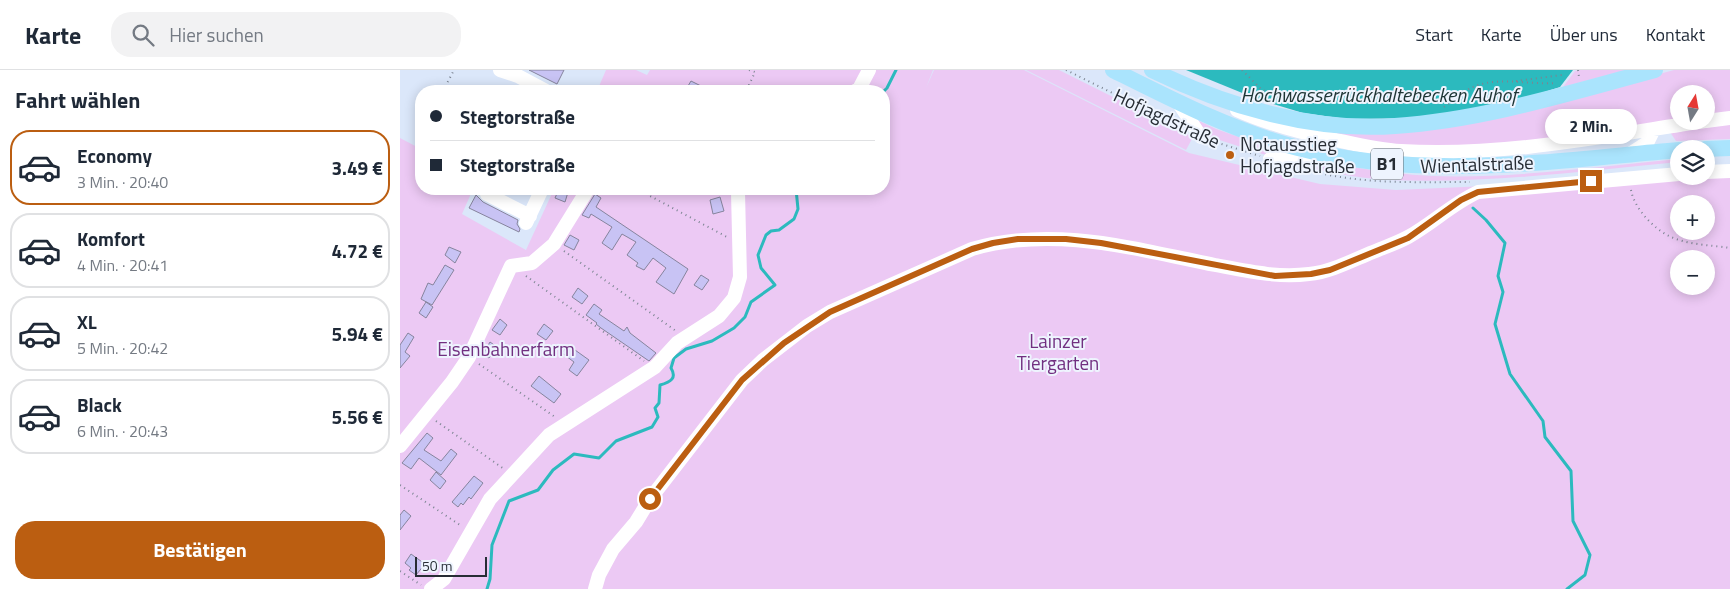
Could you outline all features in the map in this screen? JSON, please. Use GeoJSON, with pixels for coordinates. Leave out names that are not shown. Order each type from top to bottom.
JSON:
{"type":"FeatureCollection","features":[{"type":"Feature","properties":{"kind":"main road","name":"Wientalstraße"},"geometry":{"type":"LineString","coordinates":[[1112,70],[1210,117],[1266,138],[1325,154],[1393,165],[1480,167],[1670,151]]}},
{"type":"Feature","properties":{"kind":"main road","name":"B1"},"geometry":{"type":"LineString","coordinates":[[1152,70],[1172,80],[1250,107],[1301,120],[1351,125],[1393,126],[1442,116],[1512,108],[1654,70]]}},
{"type":"Feature","properties":{"kind":"main road"},"geometry":{"type":"LineString","coordinates":[[1715,149],[1730,148]]}},
{"type":"Feature","properties":{"kind":"street"},"geometry":{"type":"LineString","coordinates":[[500,70],[520,73],[537,85]]}},
{"type":"Feature","properties":{"kind":"street"},"geometry":{"type":"LineString","coordinates":[[861,85],[869,72]]}},
{"type":"Feature","properties":{"kind":"street"},"geometry":{"type":"LineString","coordinates":[[1172,80],[1259,120],[1367,147],[1399,151],[1474,152],[1670,127]]}},
{"type":"Feature","properties":{"kind":"street"},"geometry":{"type":"LineString","coordinates":[[1178,102],[1201,137]]}},
{"type":"Feature","properties":{"kind":"street"},"geometry":{"type":"LineString","coordinates":[[1715,120],[1730,118]]}},
{"type":"Feature","properties":{"kind":"street"},"geometry":{"type":"LineString","coordinates":[[1630,154],[1647,143],[1654,129]]}},
{"type":"Feature","properties":{"kind":"street"},"geometry":{"type":"LineString","coordinates":[[1270,159],[1325,154]]}},
{"type":"Feature","properties":{"kind":"street"},"geometry":{"type":"LineString","coordinates":[[1715,172],[1730,172]]}},
{"type":"Feature","properties":{"kind":"street"},"geometry":{"type":"LineString","coordinates":[[596,589],[599,575],[613,549],[636,522],[673,468],[742,380],[762,360],[807,326],[830,312],[972,249],[1018,239],[1066,239],[1101,243],[1275,276],[1311,274],[1330,270],[1408,238],[1461,200],[1478,192],[1670,175]]}},
{"type":"Feature","properties":{"kind":"street"},"geometry":{"type":"LineString","coordinates":[[489,195],[528,220],[539,195]]}},
{"type":"Feature","properties":{"kind":"street"},"geometry":{"type":"LineString","coordinates":[[400,446],[452,382],[469,357],[510,266],[532,263],[554,244],[584,195]]}},
{"type":"Feature","properties":{"kind":"street"},"geometry":{"type":"LineString","coordinates":[[431,589],[444,579],[490,498],[549,435],[654,368],[678,343],[719,316],[734,298],[740,278],[737,195]]}},
{"type":"Feature","properties":{"kind":"path"},"geometry":{"type":"LineString","coordinates":[[446,85],[454,70]]}},
{"type":"Feature","properties":{"kind":"path"},"geometry":{"type":"LineString","coordinates":[[749,70],[755,72],[749,85]]}},
{"type":"Feature","properties":{"kind":"path","name":"Hofjagdstraße"},"geometry":{"type":"LineString","coordinates":[[1066,70],[1201,137],[1270,159]]}},
{"type":"Feature","properties":{"kind":"path"},"geometry":{"type":"LineString","coordinates":[[1242,70],[1261,89],[1293,105]]}},
{"type":"Feature","properties":{"kind":"path"},"geometry":{"type":"LineString","coordinates":[[1578,70],[1579,77]]}},
{"type":"Feature","properties":{"kind":"path"},"geometry":{"type":"LineString","coordinates":[[1512,82],[1562,75]]}},
{"type":"Feature","properties":{"kind":"path"},"geometry":{"type":"LineString","coordinates":[[1442,116],[1471,87],[1501,82],[1556,83]]}},
{"type":"Feature","properties":{"kind":"path"},"geometry":{"type":"LineString","coordinates":[[1629,178],[1632,194],[1638,208],[1657,228],[1670,237],[1730,248]]}},
{"type":"Feature","properties":{"kind":"path"},"geometry":{"type":"LineString","coordinates":[[648,195],[739,244]]}},
{"type":"Feature","properties":{"kind":"path"},"geometry":{"type":"LineString","coordinates":[[554,244],[685,338]]}},
{"type":"Feature","properties":{"kind":"path"},"geometry":{"type":"LineString","coordinates":[[532,263],[525,276],[654,368]]}},
{"type":"Feature","properties":{"kind":"path"},"geometry":{"type":"LineString","coordinates":[[469,357],[566,424]]}},
{"type":"Feature","properties":{"kind":"path"},"geometry":{"type":"LineString","coordinates":[[426,414],[512,475]]}},
{"type":"Feature","properties":{"kind":"path"},"geometry":{"type":"LineString","coordinates":[[400,485],[470,532]]}},
{"type":"Feature","properties":{"kind":"path"},"geometry":{"type":"LineString","coordinates":[[400,571],[426,589]]}},
{"type":"Feature","properties":{"kind":"green space","name":"Lainzer Tiergarten"},"geometry":{"type":"Polygon","coordinates":[[[606,70],[636,70],[647,75],[650,70],[862,70],[874,75],[875,70],[933,70],[926,88],[934,70],[1024,70],[1189,153],[1320,184],[1396,190],[1670,178],[1670,185],[1715,185],[1715,172],[1730,166],[1730,589],[400,589],[400,138],[415,146],[415,195],[470,195],[462,214],[526,250],[551,195],[890,195],[890,85],[600,85],[606,70]]]}},
{"type":"Feature","properties":{"kind":"green space"},"geometry":{"type":"Polygon","coordinates":[[[1026,70],[1059,70],[1193,137],[1186,150],[1026,70]]]}},
{"type":"Feature","properties":{"kind":"green space"},"geometry":{"type":"Polygon","coordinates":[[[1627,70],[1563,87],[1575,71],[1627,70]]]}},
{"type":"Feature","properties":{"kind":"green space"},"geometry":{"type":"Polygon","coordinates":[[[1674,70],[1730,70],[1730,113],[1715,116],[1715,85],[1670,85],[1670,122],[1556,138],[1495,145],[1434,147],[1386,143],[1307,127],[1506,116],[1674,70]]]}},
{"type":"Feature","properties":{"kind":"green space"},"geometry":{"type":"Polygon","coordinates":[[[1191,117],[1216,129],[1288,154],[1272,157],[1204,135],[1191,117]]]}},
{"type":"Feature","properties":{"kind":"green space"},"geometry":{"type":"Polygon","coordinates":[[[1730,120],[1730,139],[1675,140],[1670,132],[1680,130],[1715,130],[1715,123],[1730,120]]]}},
{"type":"Feature","properties":{"kind":"green space"},"geometry":{"type":"Polygon","coordinates":[[[1670,160],[1670,163],[1534,176],[1426,181],[1362,177],[1281,161],[1319,163],[1432,176],[1493,176],[1670,160]]]}},
{"type":"Feature","properties":{"kind":"water","name":"Hochwasserrückhaltebecken Auhof"},"geometry":{"type":"Polygon","coordinates":[[[1186,70],[1573,70],[1560,87],[1510,103],[1422,118],[1347,119],[1303,113],[1257,99],[1186,70]]]}},
{"type":"Feature","properties":{"kind":"building"},"geometry":{"type":"Polygon","coordinates":[[[529,70],[564,70],[557,84],[529,70]]]}},
{"type":"Feature","properties":{"kind":"building"},"geometry":{"type":"Polygon","coordinates":[[[691,81],[699,85],[689,85],[691,81]]]}},
{"type":"Feature","properties":{"kind":"building"},"geometry":{"type":"Polygon","coordinates":[[[476,195],[483,202],[518,220],[519,232],[469,208],[476,195]]]}},
{"type":"Feature","properties":{"kind":"building"},"geometry":{"type":"Polygon","coordinates":[[[556,195],[567,195],[565,202],[555,198],[556,195]]]}},
{"type":"Feature","properties":{"kind":"building"},"geometry":{"type":"Polygon","coordinates":[[[594,195],[596,195],[601,198],[596,207],[688,269],[674,294],[656,282],[666,268],[653,258],[644,270],[636,266],[638,263],[627,255],[636,242],[622,234],[612,250],[602,243],[612,227],[591,214],[589,218],[582,215],[594,195]]]}},
{"type":"Feature","properties":{"kind":"building"},"geometry":{"type":"Polygon","coordinates":[[[720,197],[724,211],[713,214],[710,200],[720,197]]]}},
{"type":"Feature","properties":{"kind":"building"},"geometry":{"type":"Polygon","coordinates":[[[570,235],[579,240],[574,250],[564,245],[570,235]]]}},
{"type":"Feature","properties":{"kind":"building"},"geometry":{"type":"Polygon","coordinates":[[[449,247],[461,252],[455,263],[445,255],[449,247]]]}},
{"type":"Feature","properties":{"kind":"building"},"geometry":{"type":"Polygon","coordinates":[[[445,265],[454,270],[432,305],[421,299],[428,283],[433,285],[445,265]]]}},
{"type":"Feature","properties":{"kind":"building"},"geometry":{"type":"Polygon","coordinates":[[[701,275],[709,280],[702,290],[694,285],[701,275]]]}},
{"type":"Feature","properties":{"kind":"building"},"geometry":{"type":"Polygon","coordinates":[[[578,288],[588,296],[582,304],[572,297],[578,288]]]}},
{"type":"Feature","properties":{"kind":"building"},"geometry":{"type":"Polygon","coordinates":[[[426,302],[433,307],[426,318],[419,313],[426,302]]]}},
{"type":"Feature","properties":{"kind":"building"},"geometry":{"type":"Polygon","coordinates":[[[594,304],[602,310],[599,314],[624,331],[627,327],[630,333],[656,353],[649,361],[601,328],[586,315],[594,304]]]}},
{"type":"Feature","properties":{"kind":"building"},"geometry":{"type":"Polygon","coordinates":[[[500,319],[507,325],[500,335],[492,330],[500,319]]]}},
{"type":"Feature","properties":{"kind":"building"},"geometry":{"type":"Polygon","coordinates":[[[544,324],[553,331],[546,340],[537,334],[544,324]]]}},
{"type":"Feature","properties":{"kind":"building"},"geometry":{"type":"Polygon","coordinates":[[[408,333],[414,337],[405,352],[410,356],[400,368],[400,345],[408,333]]]}},
{"type":"Feature","properties":{"kind":"building"},"geometry":{"type":"Polygon","coordinates":[[[490,342],[497,347],[489,358],[483,354],[490,342]]]}},
{"type":"Feature","properties":{"kind":"building"},"geometry":{"type":"Polygon","coordinates":[[[568,345],[589,360],[577,376],[569,370],[574,362],[562,353],[568,345]]]}},
{"type":"Feature","properties":{"kind":"building"},"geometry":{"type":"Polygon","coordinates":[[[539,376],[561,394],[554,403],[531,386],[539,376]]]}},
{"type":"Feature","properties":{"kind":"building"},"geometry":{"type":"Polygon","coordinates":[[[427,433],[433,438],[424,450],[441,461],[451,449],[457,454],[441,475],[419,458],[411,469],[402,463],[427,433]]]}},
{"type":"Feature","properties":{"kind":"building"},"geometry":{"type":"Polygon","coordinates":[[[436,472],[446,481],[440,489],[430,480],[436,472]]]}},
{"type":"Feature","properties":{"kind":"building"},"geometry":{"type":"Polygon","coordinates":[[[474,476],[483,483],[471,499],[469,497],[463,505],[461,503],[458,507],[452,502],[474,476]]]}},
{"type":"Feature","properties":{"kind":"building"},"geometry":{"type":"Polygon","coordinates":[[[404,510],[411,516],[400,530],[400,515],[404,510]]]}},
{"type":"Feature","properties":{"kind":"building"},"geometry":{"type":"Polygon","coordinates":[[[411,554],[425,564],[416,575],[409,570],[411,568],[405,563],[411,554]]]}},
{"type":"Feature","properties":{"kind":"waterway"},"geometry":{"type":"LineString","coordinates":[[888,85],[896,70]]}},
{"type":"Feature","properties":{"kind":"waterway"},"geometry":{"type":"LineString","coordinates":[[487,589],[490,579],[492,545],[509,501],[538,490],[553,470],[574,454],[599,458],[616,441],[652,427],[658,417],[655,408],[659,403],[660,385],[672,379],[673,371],[671,368],[674,358],[686,349],[712,341],[734,328],[745,317],[751,302],[775,285],[761,268],[758,255],[766,235],[771,231],[779,230],[794,219],[798,209],[797,195]]}},
{"type":"Feature","properties":{"kind":"waterway"},"geometry":{"type":"LineString","coordinates":[[1473,208],[1505,243],[1498,276],[1503,292],[1495,324],[1510,374],[1543,421],[1545,437],[1571,471],[1573,521],[1590,555],[1585,575],[1567,589]]}},
{"type":"Feature","properties":{"kind":"place","name":"Notausstieg Hofjagdstraße"},"geometry":{"type":"Point","coordinates":[1230,155]}},
{"type":"Feature","properties":{"kind":"route"},"geometry":{"type":"LineString","coordinates":[[650,499],[742,380],[762,360],[807,326],[830,312],[972,249],[1018,239],[1066,239],[1101,243],[1275,276],[1311,274],[1330,270],[1408,238],[1461,200],[1478,192],[1591,181]]}},
{"type":"Feature","properties":{"kind":"park label","name":"Eisenbahnerfarm"},"geometry":{"type":"Point","coordinates":[506,349]}}]}
